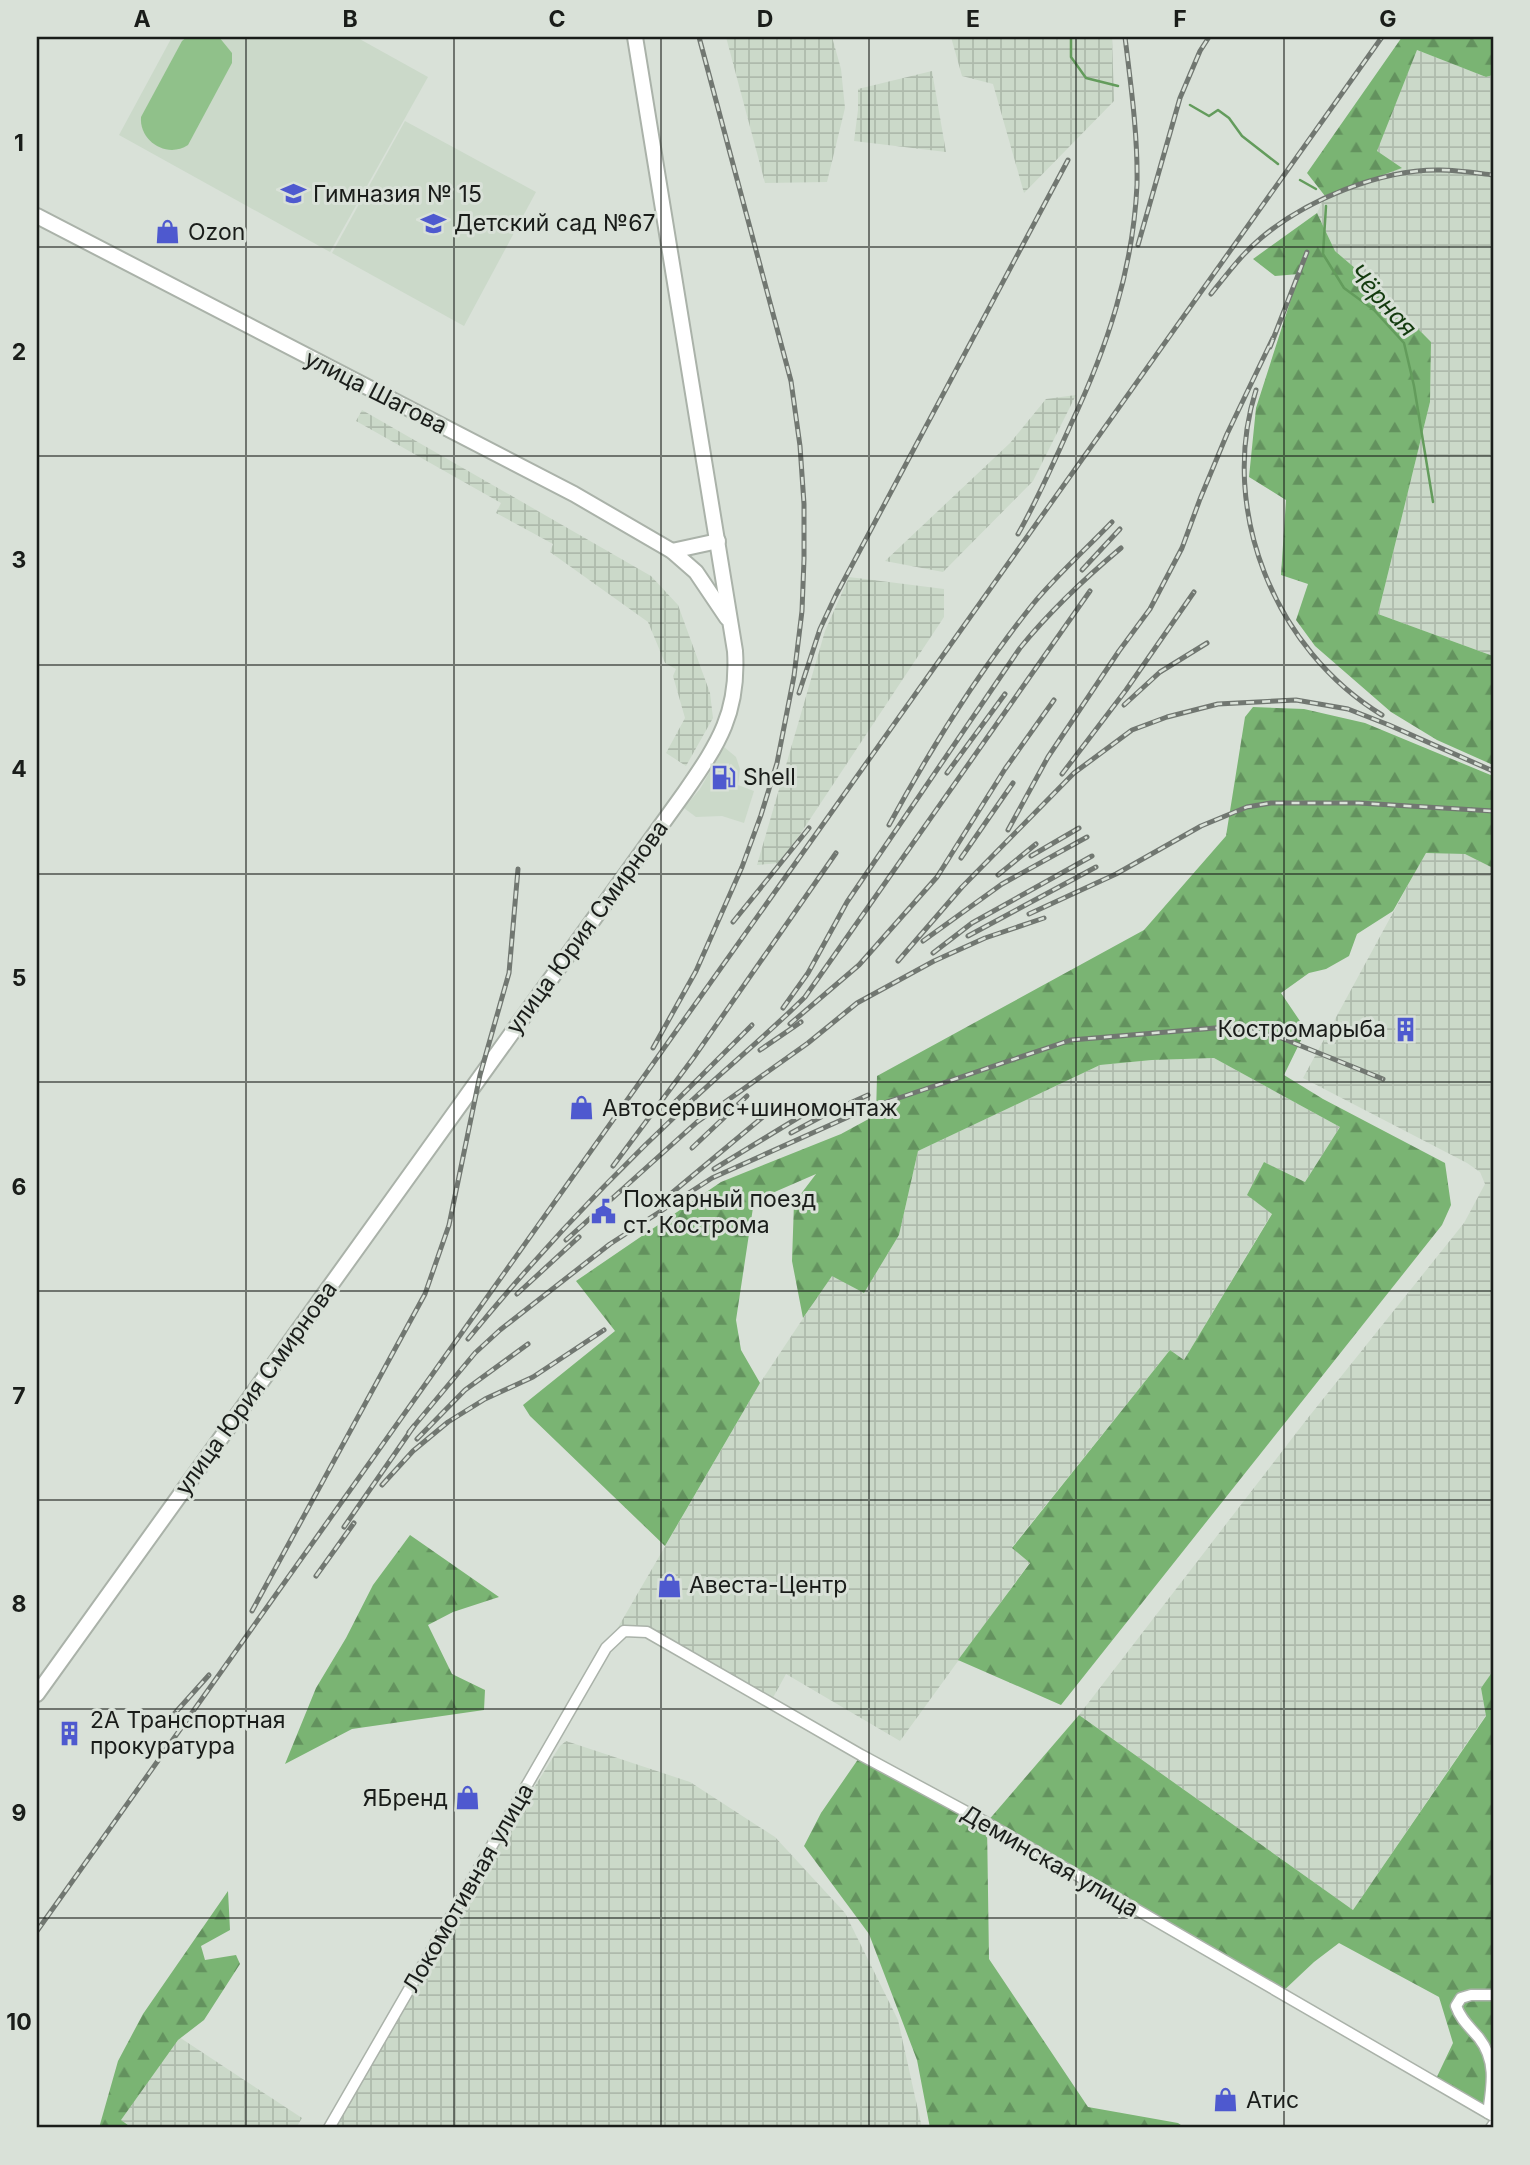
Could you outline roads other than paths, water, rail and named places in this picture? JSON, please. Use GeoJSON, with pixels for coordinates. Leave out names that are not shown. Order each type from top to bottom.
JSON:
{"type":"FeatureCollection","features":[{"type":"Feature","properties":{"kind":"main road","name":"улица Юрия Смирнова"},"geometry":{"type":"LineString","coordinates":[[37,1694],[709,758],[730,714],[737,673],[732,625],[635,37]]}},
{"type":"Feature","properties":{"kind":"main road","name":"улица Шагова"},"geometry":{"type":"LineString","coordinates":[[37,216],[562,487],[672,551],[695,572],[732,625]]}},
{"type":"Feature","properties":{"kind":"main road"},"geometry":{"type":"LineString","coordinates":[[672,551],[718,541]]}},
{"type":"Feature","properties":{"kind":"street","name":"Деминская улица"},"geometry":{"type":"LineString","coordinates":[[606,1648],[624,1630],[647,1632],[861,1755],[987,1823],[1491,2115]]}},
{"type":"Feature","properties":{"kind":"street","name":"Локомотивная улица"},"geometry":{"type":"LineString","coordinates":[[329,2128],[606,1648]]}},
{"type":"Feature","properties":{"kind":"street"},"geometry":{"type":"LineString","coordinates":[[1491,2115],[1492,2061],[1480,2040],[1460,2017],[1456,2006],[1461,1998],[1471,1995],[1493,1995]]}},
{"type":"Feature","properties":{"kind":"waterway","name":"Чёрная"},"geometry":{"type":"LineString","coordinates":[[1071,37],[1071,57],[1086,78],[1118,86]]}},
{"type":"Feature","properties":{"kind":"waterway","name":"Чёрная"},"geometry":{"type":"LineString","coordinates":[[1190,105],[1209,116],[1218,110],[1229,118],[1242,136],[1278,164]]}},
{"type":"Feature","properties":{"kind":"waterway","name":"Чёрная"},"geometry":{"type":"LineString","coordinates":[[1300,180],[1316,189]]}},
{"type":"Feature","properties":{"kind":"waterway","name":"Чёрная"},"geometry":{"type":"LineString","coordinates":[[1326,206],[1323,254],[1344,288],[1374,310],[1404,343],[1414,386],[1433,502]]}},
{"type":"Feature","properties":{"kind":"railway"},"geometry":{"type":"LineString","coordinates":[[653,1048],[696,971],[742,867],[761,815],[777,763],[794,676],[802,611],[804,504],[800,446],[791,381],[699,37]]}},
{"type":"Feature","properties":{"kind":"railway"},"geometry":{"type":"LineString","coordinates":[[1018,534],[1046,480],[1096,367],[1124,278],[1137,185],[1132,92],[1125,37]]}},
{"type":"Feature","properties":{"kind":"railway"},"geometry":{"type":"LineString","coordinates":[[1138,245],[1180,98],[1200,51],[1209,37]]}},
{"type":"Feature","properties":{"kind":"railway"},"geometry":{"type":"LineString","coordinates":[[37,1931],[1382,37]]}},
{"type":"Feature","properties":{"kind":"railway"},"geometry":{"type":"LineString","coordinates":[[799,693],[820,629],[835,597],[1068,160]]}},
{"type":"Feature","properties":{"kind":"railway"},"geometry":{"type":"LineString","coordinates":[[1211,294],[1241,257],[1261,238],[1300,211],[1345,189],[1417,171],[1446,170],[1493,175]]}},
{"type":"Feature","properties":{"kind":"railway"},"geometry":{"type":"LineString","coordinates":[[1270,347],[1307,252]]}},
{"type":"Feature","properties":{"kind":"railway"},"geometry":{"type":"LineString","coordinates":[[1008,830],[1048,757],[1150,609],[1182,548],[1227,434],[1273,338]]}},
{"type":"Feature","properties":{"kind":"railway"},"geometry":{"type":"LineString","coordinates":[[1256,390],[1246,436],[1245,482],[1251,528],[1265,573],[1285,615],[1312,654],[1344,687],[1382,715]]}},
{"type":"Feature","properties":{"kind":"railway"},"geometry":{"type":"LineString","coordinates":[[889,825],[921,768],[993,657],[1033,604],[1112,522]]}},
{"type":"Feature","properties":{"kind":"railway"},"geometry":{"type":"LineString","coordinates":[[1082,570],[1120,529]]}},
{"type":"Feature","properties":{"kind":"railway"},"geometry":{"type":"LineString","coordinates":[[783,1008],[808,973],[847,902],[1020,648],[1068,595],[1121,548]]}},
{"type":"Feature","properties":{"kind":"railway"},"geometry":{"type":"LineString","coordinates":[[468,1339],[601,1189],[687,1105],[805,997],[1090,591]]}},
{"type":"Feature","properties":{"kind":"railway"},"geometry":{"type":"LineString","coordinates":[[1062,774],[1126,690],[1194,592]]}},
{"type":"Feature","properties":{"kind":"railway"},"geometry":{"type":"LineString","coordinates":[[1124,705],[1160,672],[1207,643]]}},
{"type":"Feature","properties":{"kind":"railway"},"geometry":{"type":"LineString","coordinates":[[947,773],[1005,694]]}},
{"type":"Feature","properties":{"kind":"railway"},"geometry":{"type":"LineString","coordinates":[[790,1024],[859,965],[937,877],[1005,769],[1054,700]]}},
{"type":"Feature","properties":{"kind":"railway"},"geometry":{"type":"LineString","coordinates":[[898,961],[962,887],[1074,773],[1132,730],[1167,717],[1218,704],[1296,700],[1348,709],[1493,771]]}},
{"type":"Feature","properties":{"kind":"railway"},"geometry":{"type":"LineString","coordinates":[[961,858],[1013,783]]}},
{"type":"Feature","properties":{"kind":"railway"},"geometry":{"type":"LineString","coordinates":[[1029,914],[1116,874],[1201,826],[1247,807],[1271,803],[1359,803],[1493,811]]}},
{"type":"Feature","properties":{"kind":"railway"},"geometry":{"type":"LineString","coordinates":[[733,922],[809,828]]}},
{"type":"Feature","properties":{"kind":"railway"},"geometry":{"type":"LineString","coordinates":[[1031,856],[1079,828]]}},
{"type":"Feature","properties":{"kind":"railway"},"geometry":{"type":"LineString","coordinates":[[923,941],[1002,884],[1087,837]]}},
{"type":"Feature","properties":{"kind":"railway"},"geometry":{"type":"LineString","coordinates":[[998,875],[1036,844]]}},
{"type":"Feature","properties":{"kind":"railway"},"geometry":{"type":"LineString","coordinates":[[613,1166],[694,1057],[836,853]]}},
{"type":"Feature","properties":{"kind":"railway"},"geometry":{"type":"LineString","coordinates":[[933,953],[972,923],[1092,856]]}},
{"type":"Feature","properties":{"kind":"railway"},"geometry":{"type":"LineString","coordinates":[[968,936],[1096,867]]}},
{"type":"Feature","properties":{"kind":"railway"},"geometry":{"type":"LineString","coordinates":[[252,1611],[425,1294],[449,1225],[480,1075],[509,973],[518,869]]}},
{"type":"Feature","properties":{"kind":"railway"},"geometry":{"type":"LineString","coordinates":[[566,1240],[697,1122],[808,1043],[857,1003],[934,961],[985,938],[1044,918]]}},
{"type":"Feature","properties":{"kind":"railway"},"geometry":{"type":"LineString","coordinates":[[760,1050],[801,1022]]}},
{"type":"Feature","properties":{"kind":"railway"},"geometry":{"type":"LineString","coordinates":[[672,1105],[752,1025]]}},
{"type":"Feature","properties":{"kind":"railway"},"geometry":{"type":"LineString","coordinates":[[409,1432],[475,1353],[500,1330],[610,1244],[712,1178],[866,1109],[1071,1040],[1227,1027],[1279,1037],[1383,1079]]}},
{"type":"Feature","properties":{"kind":"railway"},"geometry":{"type":"LineString","coordinates":[[791,1133],[868,1095]]}},
{"type":"Feature","properties":{"kind":"railway"},"geometry":{"type":"LineString","coordinates":[[692,1148],[747,1096]]}},
{"type":"Feature","properties":{"kind":"railway"},"geometry":{"type":"LineString","coordinates":[[667,1197],[776,1106]]}},
{"type":"Feature","properties":{"kind":"railway"},"geometry":{"type":"LineString","coordinates":[[714,1169],[801,1116]]}},
{"type":"Feature","properties":{"kind":"railway"},"geometry":{"type":"LineString","coordinates":[[517,1294],[579,1237]]}},
{"type":"Feature","properties":{"kind":"railway"},"geometry":{"type":"LineString","coordinates":[[382,1485],[413,1451],[448,1422],[485,1399],[533,1377],[604,1330]]}},
{"type":"Feature","properties":{"kind":"railway"},"geometry":{"type":"LineString","coordinates":[[417,1439],[465,1390],[528,1344]]}},
{"type":"Feature","properties":{"kind":"railway"},"geometry":{"type":"LineString","coordinates":[[344,1527],[414,1426]]}},
{"type":"Feature","properties":{"kind":"railway"},"geometry":{"type":"LineString","coordinates":[[316,1576],[354,1523]]}},
{"type":"Feature","properties":{"kind":"railway"},"geometry":{"type":"LineString","coordinates":[[166,1723],[209,1675]]}},
{"type":"Feature","properties":{"kind":"place","name":"Гимназия № 15"},"geometry":{"type":"Point","coordinates":[293,194]}},
{"type":"Feature","properties":{"kind":"place","name":"Детский сад №67"},"geometry":{"type":"Point","coordinates":[434,223]}},
{"type":"Feature","properties":{"kind":"place","name":"Ozon"},"geometry":{"type":"Point","coordinates":[168,232]}},
{"type":"Feature","properties":{"kind":"place","name":"Shell"},"geometry":{"type":"Point","coordinates":[723,777]}},
{"type":"Feature","properties":{"kind":"place","name":"Костромарыба"},"geometry":{"type":"Point","coordinates":[1406,1029]}},
{"type":"Feature","properties":{"kind":"place","name":"Автосервис+шиномонтаж"},"geometry":{"type":"Point","coordinates":[582,1108]}},
{"type":"Feature","properties":{"kind":"place","name":"Пожарный поезд ст. Кострома"},"geometry":{"type":"Point","coordinates":[603,1212]}},
{"type":"Feature","properties":{"kind":"place","name":"Авеста-Центр"},"geometry":{"type":"Point","coordinates":[669,1585]}},
{"type":"Feature","properties":{"kind":"place","name":"2А Транспортная прокуратура"},"geometry":{"type":"Point","coordinates":[70,1733]}},
{"type":"Feature","properties":{"kind":"place","name":"ЯБренд"},"geometry":{"type":"Point","coordinates":[468,1798]}},
{"type":"Feature","properties":{"kind":"place","name":"Атис"},"geometry":{"type":"Point","coordinates":[1226,2100]}}]}
